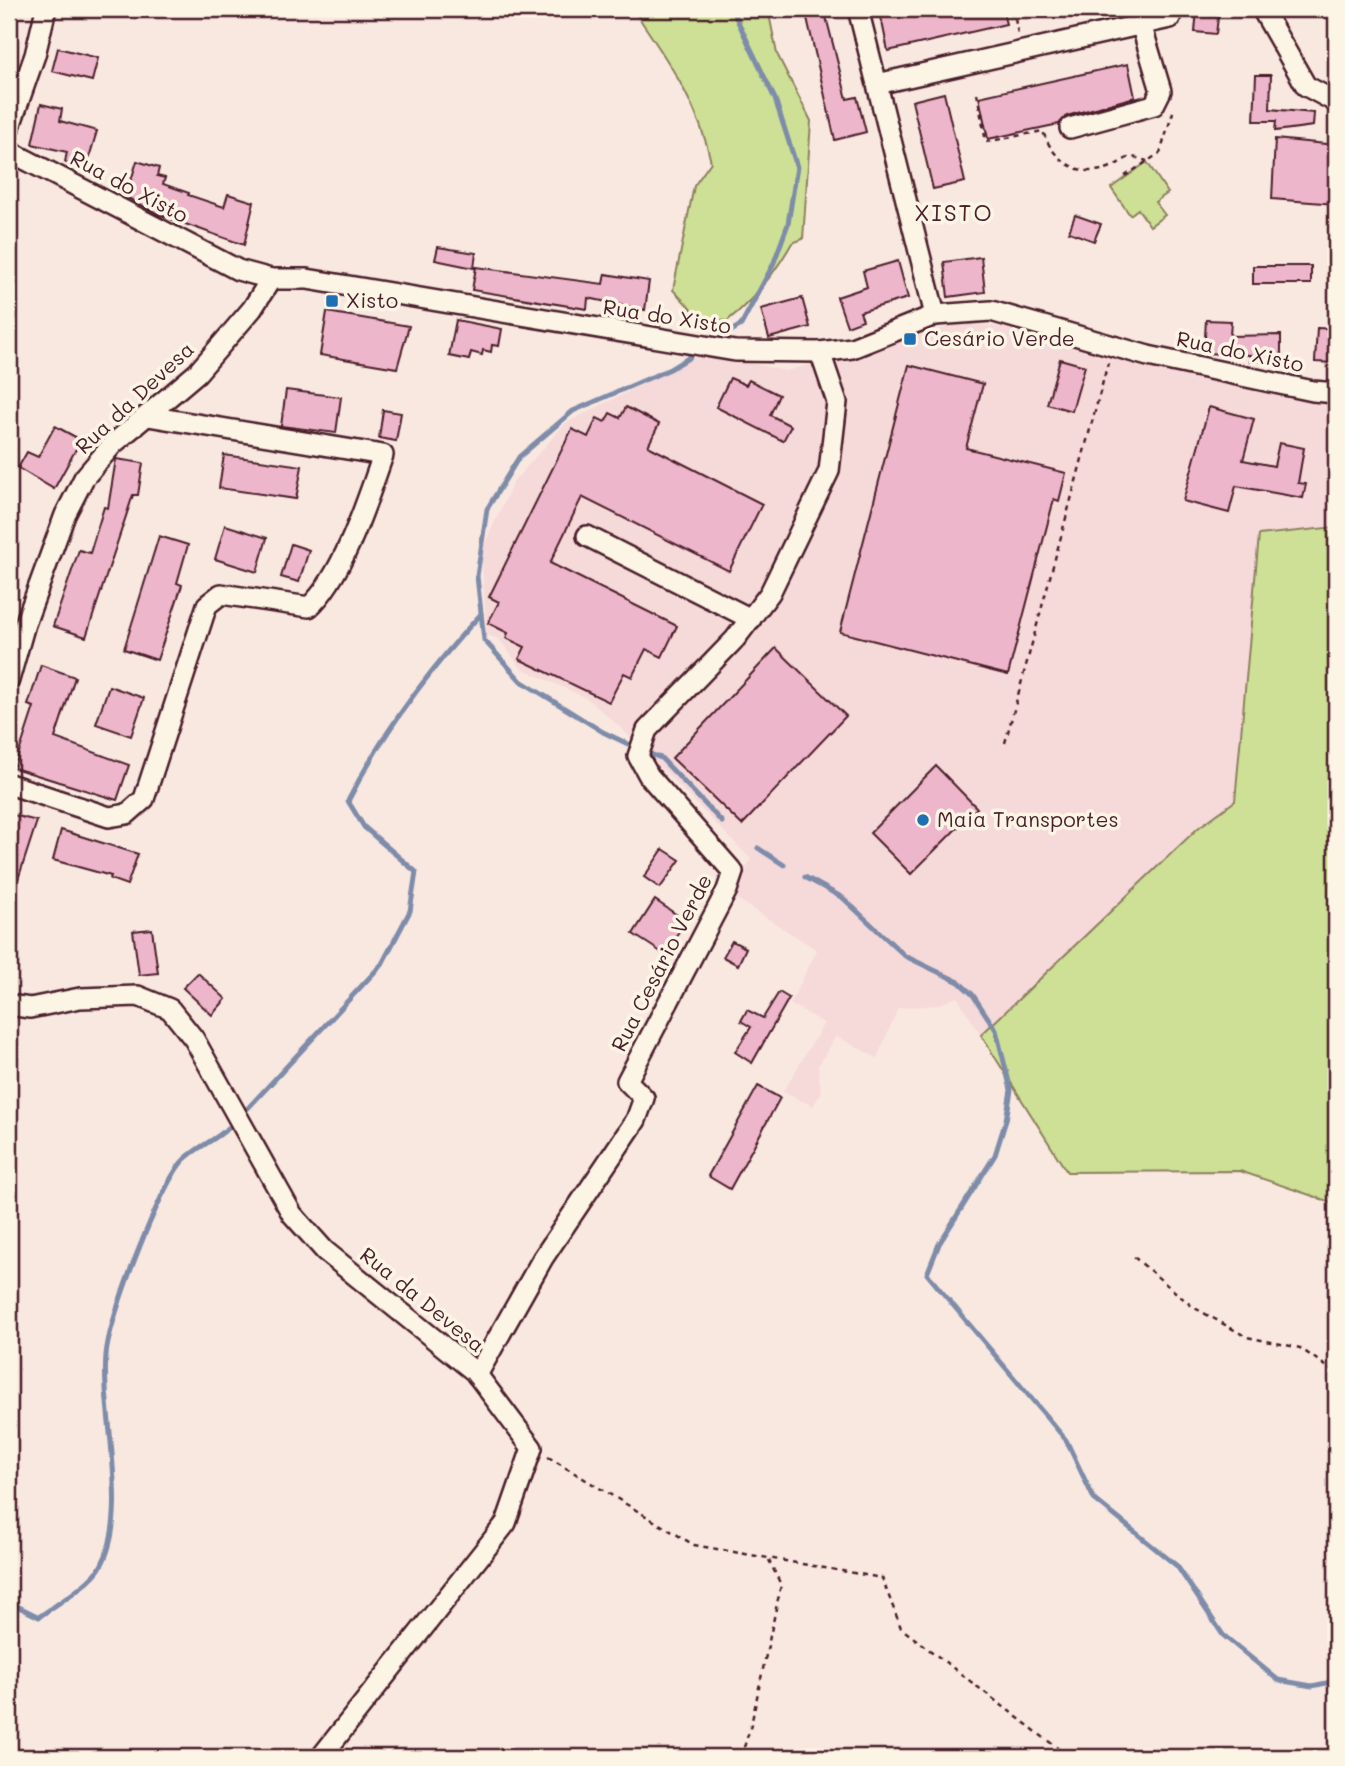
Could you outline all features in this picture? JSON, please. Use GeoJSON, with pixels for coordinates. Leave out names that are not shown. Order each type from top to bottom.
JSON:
{"type":"FeatureCollection","features":[{"type":"Feature","properties":{"kind":"street"},"geometry":{"type":"LineString","coordinates":[[9,129],[35,55],[46,9]]}},
{"type":"Feature","properties":{"kind":"street"},"geometry":{"type":"LineString","coordinates":[[858,9],[935,315]]}},
{"type":"Feature","properties":{"kind":"street"},"geometry":{"type":"LineString","coordinates":[[1262,9],[1306,86],[1336,102]]}},
{"type":"Feature","properties":{"kind":"street"},"geometry":{"type":"LineString","coordinates":[[877,84],[1170,18]]}},
{"type":"Feature","properties":{"kind":"street"},"geometry":{"type":"LineString","coordinates":[[1070,128],[1154,105],[1161,91],[1141,24]]}},
{"type":"Feature","properties":{"kind":"street","name":"Rua do Xisto"},"geometry":{"type":"LineString","coordinates":[[9,151],[238,270],[271,279],[306,279],[735,351],[820,352],[852,348],[935,315],[970,311],[1005,313],[1110,346],[1313,391],[1336,393]]}},
{"type":"Feature","properties":{"kind":"street","name":"Rua da Devesa"},"geometry":{"type":"LineString","coordinates":[[9,680],[25,624],[65,515],[84,478],[113,444],[197,373],[251,309],[271,279]]}},
{"type":"Feature","properties":{"kind":"street","name":"Rua Cesário Verde"},"geometry":{"type":"LineString","coordinates":[[477,1375],[543,1258],[636,1120],[644,1098],[627,1081],[727,890],[733,872],[649,776],[638,756],[647,730],[735,639],[770,593],[830,471],[837,402],[820,352]]}},
{"type":"Feature","properties":{"kind":"street"},"geometry":{"type":"LineString","coordinates":[[9,784],[109,817],[127,814],[144,799],[207,605],[221,594],[309,607],[322,595],[364,512],[383,455],[148,415]]}},
{"type":"Feature","properties":{"kind":"street"},"geometry":{"type":"LineString","coordinates":[[587,536],[751,618]]}},
{"type":"Feature","properties":{"kind":"street","name":"Rua da Devesa"},"geometry":{"type":"LineString","coordinates":[[9,1005],[30,1008],[80,998],[138,996],[170,1009],[194,1039],[292,1214],[325,1251],[417,1322],[477,1375],[532,1448]]}},
{"type":"Feature","properties":{"kind":"street"},"geometry":{"type":"LineString","coordinates":[[321,1757],[506,1522],[532,1448]]}},
{"type":"Feature","properties":{"kind":"path"},"geometry":{"type":"LineString","coordinates":[[1013,9],[1021,51]]}},
{"type":"Feature","properties":{"kind":"path"},"geometry":{"type":"LineString","coordinates":[[977,93],[986,142],[1043,131],[1052,154],[1062,162],[1092,172],[1110,168],[1130,157],[1147,160]]}},
{"type":"Feature","properties":{"kind":"path"},"geometry":{"type":"LineString","coordinates":[[1125,176],[1163,147],[1174,102]]}},
{"type":"Feature","properties":{"kind":"path"},"geometry":{"type":"LineString","coordinates":[[1005,743],[1110,346]]}},
{"type":"Feature","properties":{"kind":"path"},"geometry":{"type":"LineString","coordinates":[[1134,1257],[1193,1307],[1247,1337],[1300,1348],[1336,1373]]}},
{"type":"Feature","properties":{"kind":"path"},"geometry":{"type":"LineString","coordinates":[[532,1448],[694,1545],[769,1560],[825,1565],[881,1578],[901,1628],[1069,1757]]}},
{"type":"Feature","properties":{"kind":"path"},"geometry":{"type":"LineString","coordinates":[[741,1757],[751,1725],[781,1586],[769,1560]]}},
{"type":"Feature","properties":{"kind":"shaded area"},"geometry":{"type":"Polygon","coordinates":[[[962,323],[1012,328],[1139,365],[1336,403],[1336,527],[1259,536],[1235,801],[1198,828],[981,1035],[957,997],[938,1005],[898,1008],[877,1058],[836,1036],[818,1066],[821,1093],[813,1106],[783,1092],[824,1023],[790,1004],[817,950],[731,895],[751,859],[621,728],[588,699],[521,668],[499,639],[487,635],[481,552],[514,481],[566,423],[704,353],[786,371],[962,323]]]}},
{"type":"Feature","properties":{"kind":"green space"},"geometry":{"type":"Polygon","coordinates":[[[633,9],[768,9],[777,54],[811,121],[803,239],[792,243],[763,285],[727,321],[701,319],[673,290],[694,186],[711,162],[706,141],[690,101],[633,9]]]}},
{"type":"Feature","properties":{"kind":"green space"},"geometry":{"type":"Polygon","coordinates":[[[1147,162],[1168,193],[1155,202],[1165,215],[1150,226],[1138,209],[1130,215],[1111,188],[1147,162]]]}},
{"type":"Feature","properties":{"kind":"green space"},"geometry":{"type":"Polygon","coordinates":[[[1336,527],[1336,1204],[1240,1171],[1067,1172],[981,1035],[1198,828],[1235,801],[1259,535],[1336,527]]]}},
{"type":"Feature","properties":{"kind":"building"},"geometry":{"type":"Polygon","coordinates":[[[805,9],[824,9],[847,99],[857,97],[866,132],[835,140],[805,9]]]}},
{"type":"Feature","properties":{"kind":"building"},"geometry":{"type":"Polygon","coordinates":[[[917,9],[1002,9],[1006,24],[888,51],[881,17],[917,9]]]}},
{"type":"Feature","properties":{"kind":"building"},"geometry":{"type":"Polygon","coordinates":[[[1197,9],[1219,9],[1216,34],[1195,32],[1197,9]]]}},
{"type":"Feature","properties":{"kind":"building"},"geometry":{"type":"Polygon","coordinates":[[[58,48],[98,58],[92,81],[52,71],[58,48]]]}},
{"type":"Feature","properties":{"kind":"building"},"geometry":{"type":"Polygon","coordinates":[[[1128,64],[1135,97],[1067,116],[1059,124],[988,139],[979,97],[1128,64]]]}},
{"type":"Feature","properties":{"kind":"building"},"geometry":{"type":"Polygon","coordinates":[[[1256,75],[1271,75],[1270,109],[1314,113],[1313,126],[1275,131],[1276,121],[1254,121],[1256,75]]]}},
{"type":"Feature","properties":{"kind":"building"},"geometry":{"type":"Polygon","coordinates":[[[944,93],[965,182],[933,189],[912,101],[944,93]]]}},
{"type":"Feature","properties":{"kind":"building"},"geometry":{"type":"Polygon","coordinates":[[[41,104],[62,109],[60,121],[97,131],[86,168],[65,162],[67,152],[32,144],[41,104]]]}},
{"type":"Feature","properties":{"kind":"building"},"geometry":{"type":"Polygon","coordinates":[[[1275,139],[1336,145],[1336,204],[1272,199],[1275,139]]]}},
{"type":"Feature","properties":{"kind":"building"},"geometry":{"type":"Polygon","coordinates":[[[137,161],[159,168],[157,176],[165,178],[163,184],[189,193],[188,195],[224,207],[228,194],[254,202],[244,245],[160,215],[126,197],[137,161]]]}},
{"type":"Feature","properties":{"kind":"building"},"geometry":{"type":"Polygon","coordinates":[[[1075,215],[1101,224],[1094,241],[1069,232],[1075,215]]]}},
{"type":"Feature","properties":{"kind":"building"},"geometry":{"type":"Polygon","coordinates":[[[438,247],[476,253],[474,268],[435,260],[438,247]]]}},
{"type":"Feature","properties":{"kind":"building"},"geometry":{"type":"Polygon","coordinates":[[[981,257],[985,292],[948,297],[944,262],[981,257]]]}},
{"type":"Feature","properties":{"kind":"building"},"geometry":{"type":"Polygon","coordinates":[[[898,261],[908,298],[860,312],[863,320],[847,326],[837,297],[867,287],[863,271],[898,261]]]}},
{"type":"Feature","properties":{"kind":"building"},"geometry":{"type":"Polygon","coordinates":[[[1253,266],[1311,266],[1311,284],[1253,284],[1253,266]]]}},
{"type":"Feature","properties":{"kind":"building"},"geometry":{"type":"Polygon","coordinates":[[[476,267],[603,284],[605,274],[649,281],[645,310],[588,298],[587,309],[472,290],[476,267]]]}},
{"type":"Feature","properties":{"kind":"building"},"geometry":{"type":"Polygon","coordinates":[[[802,298],[810,327],[769,338],[761,309],[802,298]]]}},
{"type":"Feature","properties":{"kind":"building"},"geometry":{"type":"Polygon","coordinates":[[[327,312],[409,326],[397,368],[320,355],[327,312]]]}},
{"type":"Feature","properties":{"kind":"building"},"geometry":{"type":"Polygon","coordinates":[[[456,320],[502,329],[499,346],[492,345],[491,352],[483,350],[482,355],[471,352],[469,360],[449,356],[456,320]]]}},
{"type":"Feature","properties":{"kind":"building"},"geometry":{"type":"Polygon","coordinates":[[[1206,320],[1231,321],[1230,336],[1281,335],[1281,361],[1250,361],[1250,355],[1204,353],[1206,320]]]}},
{"type":"Feature","properties":{"kind":"building"},"geometry":{"type":"Polygon","coordinates":[[[1317,328],[1336,329],[1336,363],[1315,362],[1317,328]]]}},
{"type":"Feature","properties":{"kind":"building"},"geometry":{"type":"Polygon","coordinates":[[[1060,359],[1085,366],[1072,411],[1047,404],[1060,359]]]}},
{"type":"Feature","properties":{"kind":"building"},"geometry":{"type":"Polygon","coordinates":[[[909,365],[983,384],[966,448],[1066,473],[1059,501],[1054,499],[1008,675],[840,632],[909,365]]]}},
{"type":"Feature","properties":{"kind":"building"},"geometry":{"type":"Polygon","coordinates":[[[730,378],[746,385],[749,380],[779,395],[770,415],[791,426],[783,441],[716,407],[730,378]]]}},
{"type":"Feature","properties":{"kind":"building"},"geometry":{"type":"Polygon","coordinates":[[[286,390],[341,397],[336,433],[281,426],[286,390]]]}},
{"type":"Feature","properties":{"kind":"building"},"geometry":{"type":"Polygon","coordinates":[[[626,407],[659,424],[648,446],[762,504],[729,571],[582,497],[550,563],[677,626],[662,657],[646,649],[632,677],[624,673],[609,702],[519,659],[525,647],[506,638],[508,633],[488,623],[499,602],[489,597],[572,429],[588,437],[597,418],[605,422],[610,413],[620,418],[626,407]]]}},
{"type":"Feature","properties":{"kind":"building"},"geometry":{"type":"Polygon","coordinates":[[[1209,407],[1254,419],[1243,460],[1274,466],[1279,443],[1304,448],[1298,483],[1306,484],[1303,498],[1236,486],[1229,513],[1183,501],[1209,407]]]}},
{"type":"Feature","properties":{"kind":"building"},"geometry":{"type":"Polygon","coordinates":[[[383,410],[401,413],[396,441],[379,438],[383,410]]]}},
{"type":"Feature","properties":{"kind":"building"},"geometry":{"type":"Polygon","coordinates":[[[55,426],[81,440],[54,489],[18,468],[27,452],[38,457],[55,426]]]}},
{"type":"Feature","properties":{"kind":"building"},"geometry":{"type":"Polygon","coordinates":[[[224,455],[302,466],[296,499],[219,488],[224,455]]]}},
{"type":"Feature","properties":{"kind":"building"},"geometry":{"type":"Polygon","coordinates":[[[116,459],[143,463],[138,495],[133,495],[86,637],[53,626],[79,550],[90,553],[104,507],[108,508],[116,459]]]}},
{"type":"Feature","properties":{"kind":"building"},"geometry":{"type":"Polygon","coordinates":[[[225,525],[267,538],[257,572],[215,559],[225,525]]]}},
{"type":"Feature","properties":{"kind":"building"},"geometry":{"type":"Polygon","coordinates":[[[159,536],[188,545],[177,583],[182,585],[157,660],[124,649],[159,536]]]}},
{"type":"Feature","properties":{"kind":"building"},"geometry":{"type":"Polygon","coordinates":[[[291,544],[309,550],[299,582],[281,577],[291,544]]]}},
{"type":"Feature","properties":{"kind":"building"},"geometry":{"type":"Polygon","coordinates":[[[776,648],[846,716],[742,825],[672,758],[776,648]]]}},
{"type":"Feature","properties":{"kind":"building"},"geometry":{"type":"Polygon","coordinates":[[[41,665],[75,677],[55,738],[129,765],[117,800],[14,768],[34,707],[28,705],[41,665]]]}},
{"type":"Feature","properties":{"kind":"building"},"geometry":{"type":"Polygon","coordinates":[[[109,686],[144,698],[131,736],[96,724],[109,686]]]}},
{"type":"Feature","properties":{"kind":"building","name":"Maia Transportes"},"geometry":{"type":"Polygon","coordinates":[[[936,766],[977,808],[911,874],[870,833],[936,766]]]}},
{"type":"Feature","properties":{"kind":"building"},"geometry":{"type":"Polygon","coordinates":[[[9,814],[37,821],[11,901],[9,901],[9,814]]]}},
{"type":"Feature","properties":{"kind":"building"},"geometry":{"type":"Polygon","coordinates":[[[61,830],[138,854],[127,885],[110,879],[111,876],[53,860],[61,830]]]}},
{"type":"Feature","properties":{"kind":"building"},"geometry":{"type":"Polygon","coordinates":[[[663,849],[680,860],[660,888],[644,877],[663,849]]]}},
{"type":"Feature","properties":{"kind":"building"},"geometry":{"type":"Polygon","coordinates":[[[655,900],[686,921],[664,954],[633,934],[655,900]]]}},
{"type":"Feature","properties":{"kind":"building"},"geometry":{"type":"Polygon","coordinates":[[[152,929],[158,973],[139,975],[133,931],[152,929]]]}},
{"type":"Feature","properties":{"kind":"building"},"geometry":{"type":"Polygon","coordinates":[[[732,941],[746,948],[738,965],[723,957],[732,941]]]}},
{"type":"Feature","properties":{"kind":"building"},"geometry":{"type":"Polygon","coordinates":[[[198,973],[226,999],[212,1015],[183,988],[198,973]]]}},
{"type":"Feature","properties":{"kind":"building"},"geometry":{"type":"Polygon","coordinates":[[[779,992],[789,998],[752,1063],[735,1052],[751,1027],[741,1021],[747,1010],[763,1018],[779,992]]]}},
{"type":"Feature","properties":{"kind":"building"},"geometry":{"type":"Polygon","coordinates":[[[758,1086],[780,1098],[730,1189],[708,1176],[758,1086]]]}},
{"type":"Feature","properties":{"kind":"waterway"},"geometry":{"type":"LineString","coordinates":[[723,336],[741,325],[773,265],[788,224],[797,167],[775,99],[732,9]]}},
{"type":"Feature","properties":{"kind":"waterway"},"geometry":{"type":"LineString","coordinates":[[628,744],[603,732],[521,681],[484,640],[477,576],[487,509],[519,457],[573,411],[670,369],[690,357]]}},
{"type":"Feature","properties":{"kind":"waterway"},"geometry":{"type":"LineString","coordinates":[[248,1108],[382,964],[410,911],[416,872],[364,827],[348,801],[376,751],[408,703],[481,614]]}},
{"type":"Feature","properties":{"kind":"waterway"},"geometry":{"type":"LineString","coordinates":[[653,755],[661,758],[722,822]]}},
{"type":"Feature","properties":{"kind":"waterway"},"geometry":{"type":"LineString","coordinates":[[758,848],[784,865]]}},
{"type":"Feature","properties":{"kind":"waterway"},"geometry":{"type":"LineString","coordinates":[[805,877],[843,898],[905,956],[959,982],[973,995],[996,1030],[1011,1090],[1006,1120],[995,1155],[939,1244],[927,1274],[1066,1440],[1094,1499],[1177,1566],[1223,1635],[1278,1680],[1312,1686],[1336,1681]]}},
{"type":"Feature","properties":{"kind":"waterway"},"geometry":{"type":"LineString","coordinates":[[9,1602],[39,1617],[82,1586],[101,1566],[110,1544],[114,1519],[113,1463],[106,1379],[109,1337],[148,1227],[171,1178],[186,1158],[228,1128]]}},
{"type":"Feature","properties":{"kind":"place","name":"Xisto"},"geometry":{"type":"Point","coordinates":[332,301]}},
{"type":"Feature","properties":{"kind":"place","name":"Cesário Verde"},"geometry":{"type":"Point","coordinates":[910,339]}},
{"type":"Feature","properties":{"kind":"place","name":"Maia Transportes"},"geometry":{"type":"Point","coordinates":[923,820]}},
{"type":"Feature","properties":{"kind":"district","name":"XISTO"},"geometry":{"type":"Point","coordinates":[954,213]}}]}
